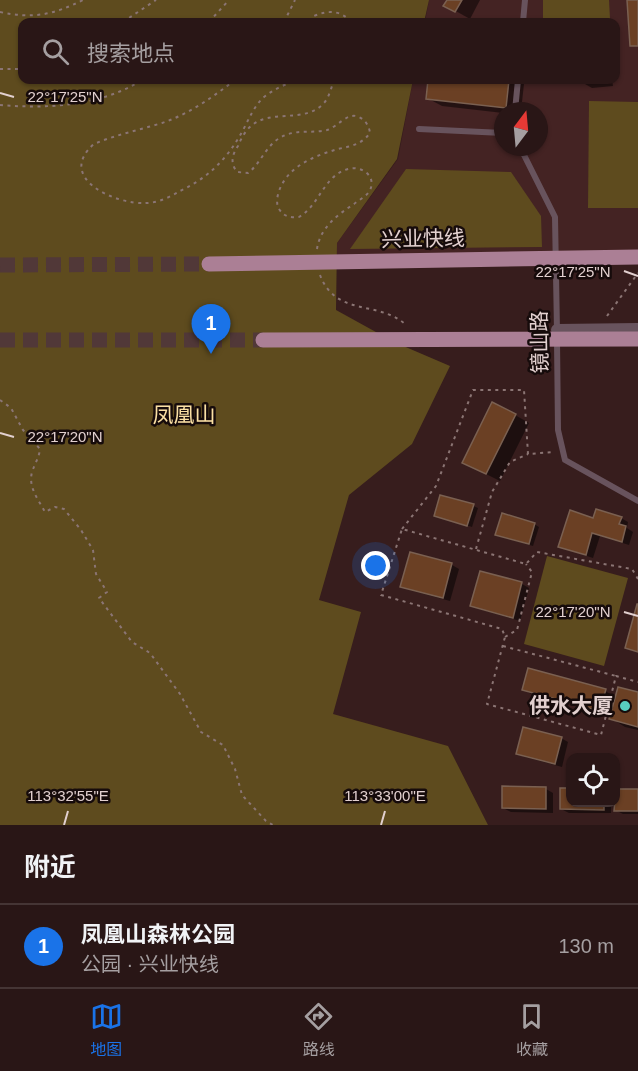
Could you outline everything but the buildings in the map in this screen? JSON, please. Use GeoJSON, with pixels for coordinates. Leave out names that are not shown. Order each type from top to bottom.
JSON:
{"type":"FeatureCollection","features":[{"type":"Feature","properties":{"kind":"main road","name":"兴业快线"},"geometry":{"type":"LineString","coordinates":[[209,264],[638,257]]}},
{"type":"Feature","properties":{"kind":"main road"},"geometry":{"type":"LineString","coordinates":[[262,340],[638,339]]}},
{"type":"Feature","properties":{"kind":"street"},"geometry":{"type":"LineString","coordinates":[[557,330],[638,329]]}},
{"type":"Feature","properties":{"kind":"lane"},"geometry":{"type":"LineString","coordinates":[[523,18],[525,0]]}},
{"type":"Feature","properties":{"kind":"lane"},"geometry":{"type":"LineString","coordinates":[[516,102],[518,84]]}},
{"type":"Feature","properties":{"kind":"lane"},"geometry":{"type":"LineString","coordinates":[[419,129],[494,133]]}},
{"type":"Feature","properties":{"kind":"lane","name":"镜山路"},"geometry":{"type":"LineString","coordinates":[[524,156],[555,218],[558,430],[563,452]]}},
{"type":"Feature","properties":{"kind":"lane"},"geometry":{"type":"LineString","coordinates":[[563,452],[565,460],[638,501]]}},
{"type":"Feature","properties":{"kind":"path"},"geometry":{"type":"LineString","coordinates":[[0,12],[23,16],[42,15],[83,0]]}},
{"type":"Feature","properties":{"kind":"path"},"geometry":{"type":"LineString","coordinates":[[129,18],[156,0]]}},
{"type":"Feature","properties":{"kind":"path"},"geometry":{"type":"LineString","coordinates":[[212,18],[230,0]]}},
{"type":"Feature","properties":{"kind":"path"},"geometry":{"type":"LineString","coordinates":[[286,18],[295,0]]}},
{"type":"Feature","properties":{"kind":"path"},"geometry":{"type":"LineString","coordinates":[[313,18],[329,11],[347,18]]}},
{"type":"Feature","properties":{"kind":"path"},"geometry":{"type":"LineString","coordinates":[[0,69],[18,69]]}},
{"type":"Feature","properties":{"kind":"path"},"geometry":{"type":"LineString","coordinates":[[0,105],[51,106],[96,100],[135,84]]}},
{"type":"Feature","properties":{"kind":"path"},"geometry":{"type":"LineString","coordinates":[[229,84],[194,108],[170,119],[94,144],[84,158],[83,175],[96,189],[118,200],[146,203],[163,199],[200,181],[214,170],[226,158],[259,102],[273,91],[288,84]]}},
{"type":"Feature","properties":{"kind":"path"},"geometry":{"type":"LineString","coordinates":[[317,243],[332,220],[367,195],[371,188],[369,175],[356,167],[340,171],[327,182],[311,208],[299,217],[286,216],[280,212],[277,204],[280,188],[291,171],[302,164],[362,142],[370,133],[369,126],[364,120],[355,116],[349,117],[330,129],[301,131],[281,136],[272,143],[248,173],[237,172],[232,160],[241,140],[252,125],[260,121],[298,115],[315,109],[328,98],[333,84]]}},
{"type":"Feature","properties":{"kind":"path"},"geometry":{"type":"LineString","coordinates":[[597,329],[638,273]]}},
{"type":"Feature","properties":{"kind":"path"},"geometry":{"type":"LineString","coordinates":[[528,454],[524,390],[473,390],[436,486],[402,530],[381,595],[502,629],[505,637],[487,704],[600,735],[616,676]]}},
{"type":"Feature","properties":{"kind":"path"},"geometry":{"type":"LineString","coordinates":[[0,400],[11,408],[23,430],[40,449],[32,472],[31,486],[45,512],[55,507],[64,509],[93,550],[96,574],[107,592],[99,598],[132,642],[150,653],[180,694],[201,732],[223,745],[235,769],[242,795],[266,821],[273,825]]}},
{"type":"Feature","properties":{"kind":"path"},"geometry":{"type":"LineString","coordinates":[[476,550],[492,492],[510,462],[528,454],[563,452]]}},
{"type":"Feature","properties":{"kind":"path"},"geometry":{"type":"LineString","coordinates":[[402,530],[526,564],[532,572],[517,630],[505,637]]}},
{"type":"Feature","properties":{"kind":"path"},"geometry":{"type":"LineString","coordinates":[[526,564],[537,552],[632,569],[638,579]]}},
{"type":"Feature","properties":{"kind":"path"},"geometry":{"type":"LineString","coordinates":[[503,645],[638,682]]}},
{"type":"Feature","properties":{"kind":"shaded area"},"geometry":{"type":"Polygon","coordinates":[[[429,0],[638,0],[638,255],[337,261],[337,243],[398,159],[412,84],[620,84],[620,18],[426,18],[429,0]]]}},
{"type":"Feature","properties":{"kind":"green space","name":"凤凰山"},"geometry":{"type":"Polygon","coordinates":[[[0,0],[429,0],[425,18],[18,18],[18,84],[412,84],[397,159],[337,243],[336,310],[394,342],[450,366],[412,444],[349,495],[319,600],[361,612],[333,714],[448,746],[488,825],[0,825],[0,0]]]}},
{"type":"Feature","properties":{"kind":"green space"},"geometry":{"type":"Polygon","coordinates":[[[543,0],[609,0],[610,18],[543,18],[543,0]]]}},
{"type":"Feature","properties":{"kind":"green space"},"geometry":{"type":"Polygon","coordinates":[[[589,101],[638,102],[638,208],[588,208],[589,101]]]}},
{"type":"Feature","properties":{"kind":"green space"},"geometry":{"type":"Polygon","coordinates":[[[406,169],[511,172],[541,216],[542,247],[350,249],[406,169]]]}},
{"type":"Feature","properties":{"kind":"green space"},"geometry":{"type":"Polygon","coordinates":[[[547,556],[628,578],[604,666],[524,644],[547,556]]]}},
{"type":"Feature","properties":{"kind":"tunnel"},"geometry":{"type":"LineString","coordinates":[[0,265],[209,264]]}},
{"type":"Feature","properties":{"kind":"tunnel"},"geometry":{"type":"LineString","coordinates":[[0,340],[263,340]]}},
{"type":"Feature","properties":{"kind":"place","name":"凤凰山森林公园"},"geometry":{"type":"Point","coordinates":[211,354]}},
{"type":"Feature","properties":{"kind":"place","name":"供水大厦"},"geometry":{"type":"Point","coordinates":[625,706]}}]}
